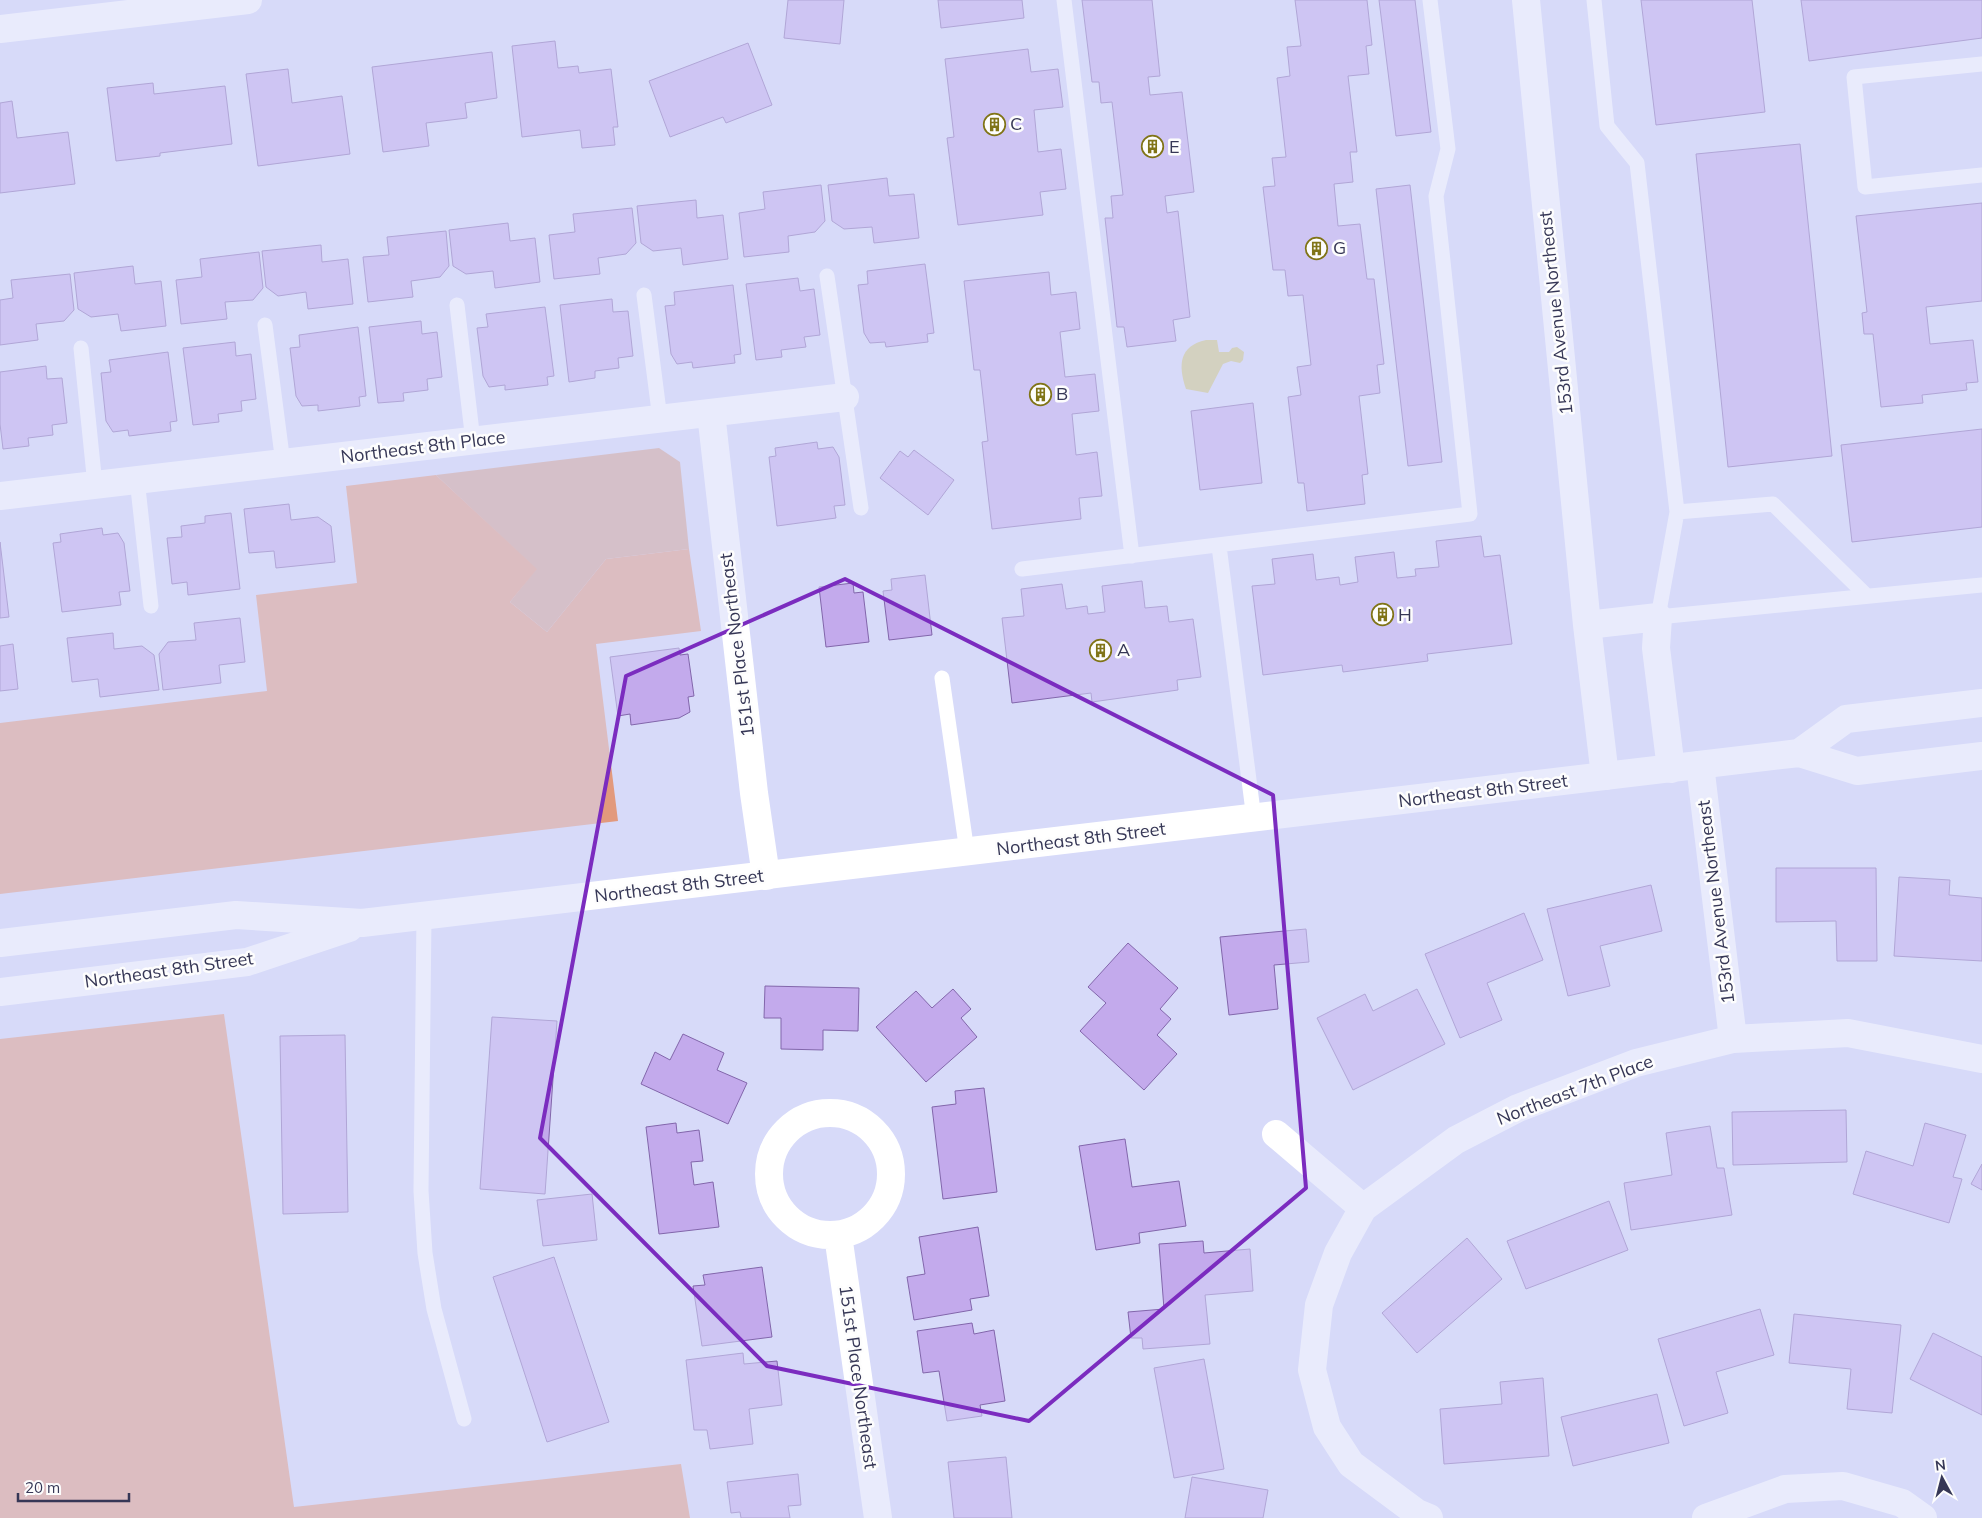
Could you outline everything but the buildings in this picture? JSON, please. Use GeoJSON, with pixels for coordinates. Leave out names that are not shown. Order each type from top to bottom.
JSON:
{"type":"FeatureCollection","features":[{"type":"Feature","properties":{"kind":"street"},"geometry":{"type":"LineString","coordinates":[[0,29],[248,0]]}},
{"type":"Feature","properties":{"kind":"street","name":"153rd Avenue Northeast"},"geometry":{"type":"LineString","coordinates":[[1526,0],[1586,625],[1605,776]]}},
{"type":"Feature","properties":{"kind":"street","name":"Northeast 8th Place"},"geometry":{"type":"LineString","coordinates":[[0,496],[845,397]]}},
{"type":"Feature","properties":{"kind":"street","name":"151st Place Northeast"},"geometry":{"type":"LineString","coordinates":[[710,413],[754,793],[766,876]]}},
{"type":"Feature","properties":{"kind":"street"},"geometry":{"type":"LineString","coordinates":[[1586,625],[1658,617],[1656,648],[1671,769]]}},
{"type":"Feature","properties":{"kind":"street","name":"Northeast 8th Street"},"geometry":{"type":"LineString","coordinates":[[1799,753],[1846,719],[1982,703]]}},
{"type":"Feature","properties":{"kind":"street","name":"Northeast 8th Street"},"geometry":{"type":"LineString","coordinates":[[0,943],[236,915],[362,923],[1254,819],[1799,753],[1857,771],[1982,756]]}},
{"type":"Feature","properties":{"kind":"street","name":"153rd Avenue Northeast"},"geometry":{"type":"LineString","coordinates":[[1700,765],[1733,1039]]}},
{"type":"Feature","properties":{"kind":"street","name":"Northeast 8th Street"},"geometry":{"type":"LineString","coordinates":[[0,992],[247,962],[362,923]]}},
{"type":"Feature","properties":{"kind":"street","name":"Northeast 7th Place"},"geometry":{"type":"LineString","coordinates":[[1363,1208],[1456,1140],[1518,1108],[1636,1063],[1733,1039],[1848,1032],[1982,1059]]}},
{"type":"Feature","properties":{"kind":"street"},"geometry":{"type":"LineString","coordinates":[[829,1113],[850,1116],[873,1131],[882,1141],[890,1160],[892,1180],[886,1200],[875,1217],[858,1229],[838,1235],[818,1235],[800,1227],[784,1215],[774,1198],[769,1179],[771,1159],[779,1141],[792,1126],[810,1117],[829,1113]]}},
{"type":"Feature","properties":{"kind":"street"},"geometry":{"type":"LineString","coordinates":[[1276,1134],[1363,1208],[1338,1253],[1319,1305],[1312,1370],[1327,1427],[1351,1464],[1420,1516]]}},
{"type":"Feature","properties":{"kind":"street","name":"151st Place Northeast"},"geometry":{"type":"LineString","coordinates":[[838,1235],[878,1518]]}},
{"type":"Feature","properties":{"kind":"street"},"geometry":{"type":"LineString","coordinates":[[1706,1518],[1785,1489],[1843,1486],[1912,1510]]}},
{"type":"Feature","properties":{"kind":"lane"},"geometry":{"type":"LineString","coordinates":[[1064,0],[1132,556]]}},
{"type":"Feature","properties":{"kind":"lane"},"geometry":{"type":"LineString","coordinates":[[1022,569],[1470,514],[1436,196],[1448,149],[1430,0]]}},
{"type":"Feature","properties":{"kind":"lane"},"geometry":{"type":"LineString","coordinates":[[1594,0],[1607,126],[1637,163],[1677,512],[1658,617],[1982,585]]}},
{"type":"Feature","properties":{"kind":"lane"},"geometry":{"type":"LineString","coordinates":[[1982,64],[1854,77],[1866,187],[1982,176]]}},
{"type":"Feature","properties":{"kind":"lane"},"geometry":{"type":"LineString","coordinates":[[827,276],[861,508]]}},
{"type":"Feature","properties":{"kind":"lane"},"geometry":{"type":"LineString","coordinates":[[644,295],[660,419]]}},
{"type":"Feature","properties":{"kind":"lane"},"geometry":{"type":"LineString","coordinates":[[457,305],[473,441]]}},
{"type":"Feature","properties":{"kind":"lane"},"geometry":{"type":"LineString","coordinates":[[266,325],[283,463]]}},
{"type":"Feature","properties":{"kind":"lane"},"geometry":{"type":"LineString","coordinates":[[81,348],[95,485]]}},
{"type":"Feature","properties":{"kind":"lane"},"geometry":{"type":"LineString","coordinates":[[137,480],[150,606]]}},
{"type":"Feature","properties":{"kind":"lane"},"geometry":{"type":"LineString","coordinates":[[1677,512],[1773,504],[1868,596]]}},
{"type":"Feature","properties":{"kind":"lane"},"geometry":{"type":"LineString","coordinates":[[1219,546],[1254,819]]}},
{"type":"Feature","properties":{"kind":"lane"},"geometry":{"type":"LineString","coordinates":[[942,678],[967,852]]}},
{"type":"Feature","properties":{"kind":"lane"},"geometry":{"type":"LineString","coordinates":[[424,916],[421,1191],[425,1253],[434,1309],[464,1419]]}},
{"type":"Feature","properties":{"kind":"highlighted area"},"geometry":{"type":"Polygon","coordinates":[[[845,579],[1273,795],[1306,1188],[1029,1421],[767,1366],[540,1138],[626,676],[845,579]]]}},
{"type":"Feature","properties":{"kind":"shaded area"},"geometry":{"type":"Polygon","coordinates":[[[1206,340],[1217,340],[1219,352],[1229,352],[1232,348],[1237,347],[1244,352],[1243,360],[1240,363],[1231,361],[1223,364],[1208,393],[1186,389],[1182,372],[1183,358],[1186,352],[1190,347],[1206,340]]]}},
{"type":"Feature","properties":{"kind":"shaded area"},"geometry":{"type":"Polygon","coordinates":[[[659,448],[680,462],[689,549],[606,559],[547,632],[510,602],[536,569],[436,475],[659,448]]]}},
{"type":"Feature","properties":{"kind":"shaded area"},"geometry":{"type":"Polygon","coordinates":[[[436,475],[537,569],[510,602],[547,632],[606,559],[689,549],[701,631],[596,644],[618,821],[0,894],[0,723],[267,691],[256,595],[357,583],[346,486],[436,475]]]}},
{"type":"Feature","properties":{"kind":"shaded area"},"geometry":{"type":"Polygon","coordinates":[[[224,1014],[294,1507],[681,1464],[690,1518],[0,1518],[0,1039],[224,1014]]]}},
{"type":"Feature","properties":{"kind":"place","name":"C"},"geometry":{"type":"Point","coordinates":[994,124]}},
{"type":"Feature","properties":{"kind":"place","name":"E"},"geometry":{"type":"Point","coordinates":[1153,147]}},
{"type":"Feature","properties":{"kind":"place","name":"G"},"geometry":{"type":"Point","coordinates":[1317,248]}},
{"type":"Feature","properties":{"kind":"place","name":"B"},"geometry":{"type":"Point","coordinates":[1040,394]}},
{"type":"Feature","properties":{"kind":"place","name":"H"},"geometry":{"type":"Point","coordinates":[1382,615]}},
{"type":"Feature","properties":{"kind":"place","name":"A"},"geometry":{"type":"Point","coordinates":[1101,650]}}]}
